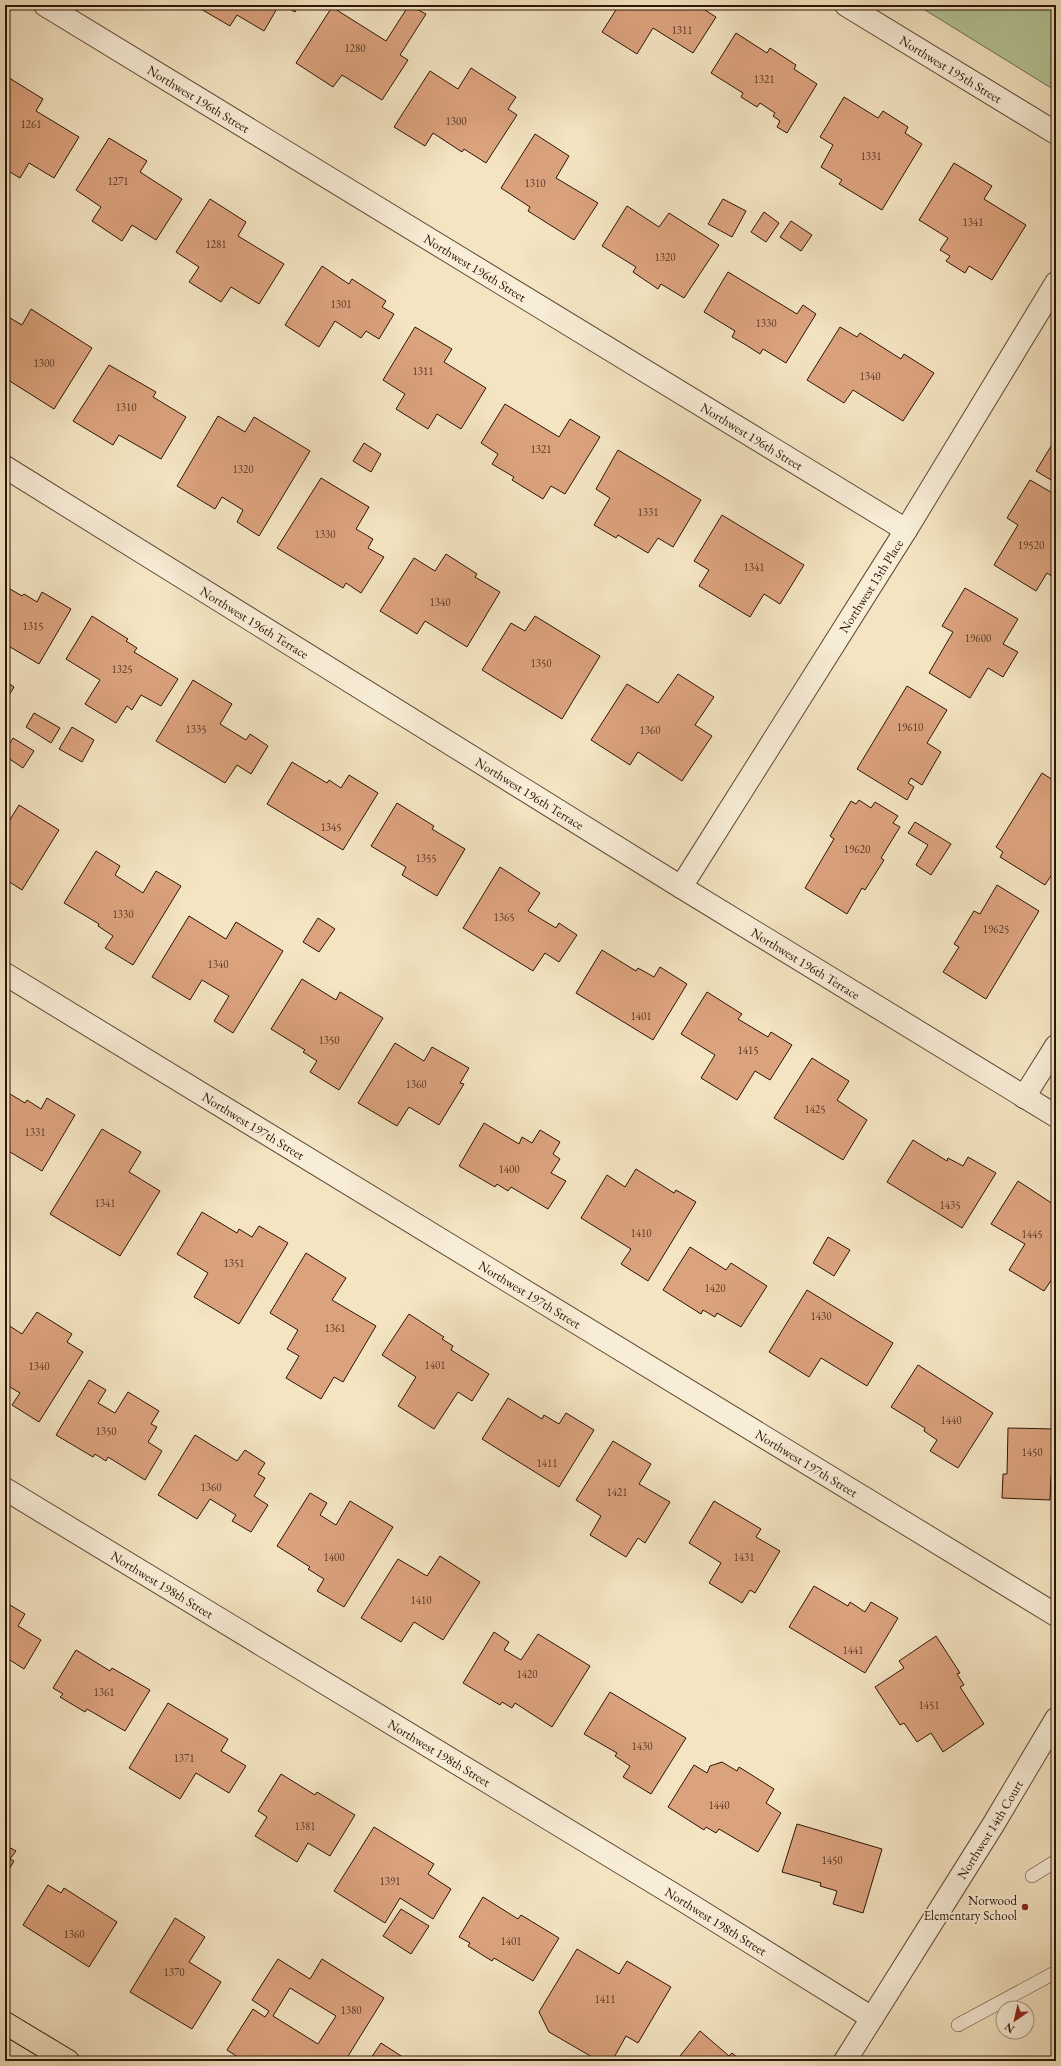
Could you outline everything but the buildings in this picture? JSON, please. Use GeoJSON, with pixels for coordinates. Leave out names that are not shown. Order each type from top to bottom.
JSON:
{"type":"FeatureCollection","features":[{"type":"Feature","properties":{"kind":"main road"},"geometry":{"type":"LineString","coordinates":[[5,2023],[68,2061]]}},
{"type":"Feature","properties":{"kind":"street","name":"Northwest 196th Street"},"geometry":{"type":"LineString","coordinates":[[45,5],[906,530]]}},
{"type":"Feature","properties":{"kind":"street","name":"Northwest 195th Street"},"geometry":{"type":"LineString","coordinates":[[846,5],[1056,133]]}},
{"type":"Feature","properties":{"kind":"street","name":"Northwest 13th Place"},"geometry":{"type":"LineString","coordinates":[[681,887],[906,530],[1056,283]]}},
{"type":"Feature","properties":{"kind":"street","name":"Northwest 196th Terrace"},"geometry":{"type":"LineString","coordinates":[[5,467],[681,887],[1056,1116]]}},
{"type":"Feature","properties":{"kind":"street","name":"Northwest 197th Street"},"geometry":{"type":"LineString","coordinates":[[5,974],[1056,1615]]}},
{"type":"Feature","properties":{"kind":"street"},"geometry":{"type":"LineString","coordinates":[[1024,1097],[1056,1046]]}},
{"type":"Feature","properties":{"kind":"street","name":"Northwest 198th Street"},"geometry":{"type":"LineString","coordinates":[[5,1490],[681,1899],[872,2018]]}},
{"type":"Feature","properties":{"kind":"street","name":"Northwest 14th Court"},"geometry":{"type":"LineString","coordinates":[[845,2061],[994,1825],[1056,1719]]}},
{"type":"Feature","properties":{"kind":"lane"},"geometry":{"type":"LineString","coordinates":[[1032,1876],[1056,1861]]}},
{"type":"Feature","properties":{"kind":"lane"},"geometry":{"type":"LineString","coordinates":[[958,2025],[1056,1972]]}},
{"type":"Feature","properties":{"kind":"green space"},"geometry":{"type":"Polygon","coordinates":[[[917,5],[1056,5],[1056,91],[917,5]]]}},
{"type":"Feature","properties":{"kind":"place","name":"Norwood Elementary School"},"geometry":{"type":"Point","coordinates":[1025,1907]}}]}
